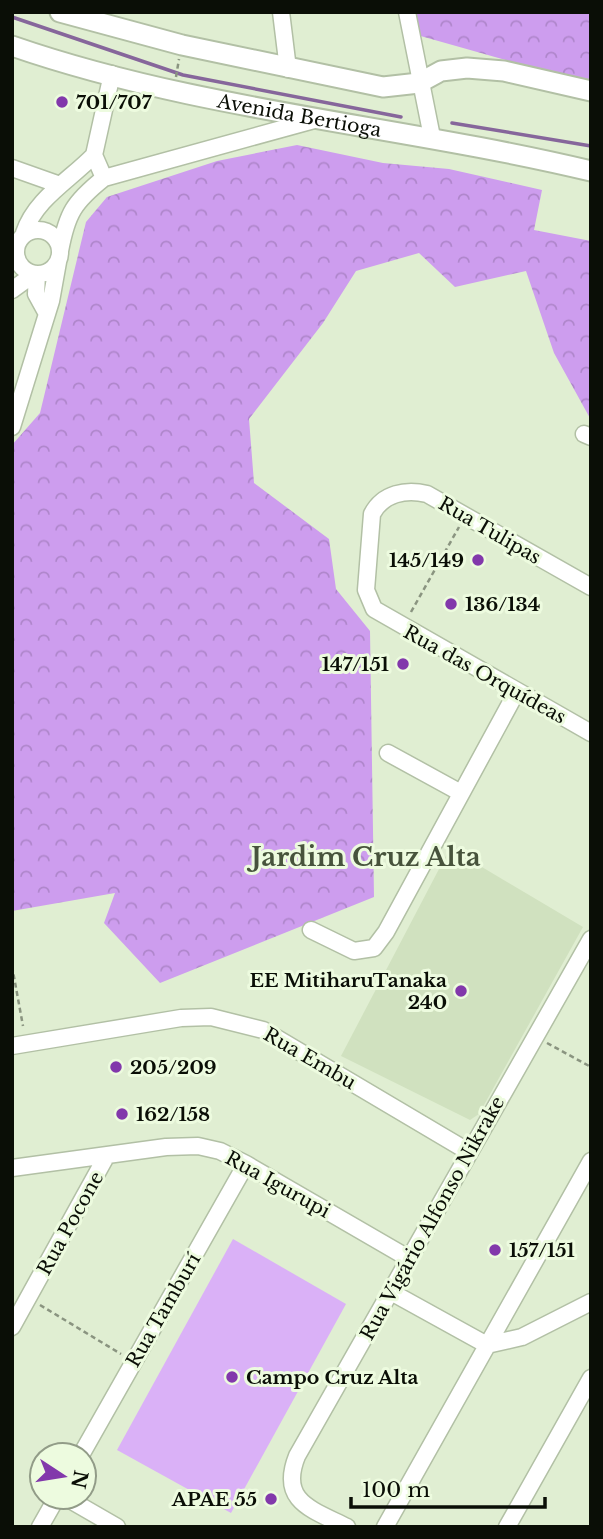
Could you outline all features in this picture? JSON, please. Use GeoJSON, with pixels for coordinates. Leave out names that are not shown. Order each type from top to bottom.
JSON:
{"type":"FeatureCollection","features":[{"type":"Feature","properties":{"kind":"street"},"geometry":{"type":"LineString","coordinates":[[60,12],[123,31],[288,69],[383,87],[419,83],[441,71],[467,68],[504,71],[591,91]]}},
{"type":"Feature","properties":{"kind":"street"},"geometry":{"type":"LineString","coordinates":[[281,12],[288,69]]}},
{"type":"Feature","properties":{"kind":"street"},"geometry":{"type":"LineString","coordinates":[[407,12],[419,83],[432,137]]}},
{"type":"Feature","properties":{"kind":"street","name":"Avenida Bertioga"},"geometry":{"type":"LineString","coordinates":[[12,46],[69,65],[260,110],[432,137],[591,171]]}},
{"type":"Feature","properties":{"kind":"street"},"geometry":{"type":"LineString","coordinates":[[104,178],[94,155],[112,74]]}},
{"type":"Feature","properties":{"kind":"street"},"geometry":{"type":"LineString","coordinates":[[12,427],[18,416],[47,314],[72,210],[78,200],[104,178],[314,120]]}},
{"type":"Feature","properties":{"kind":"street"},"geometry":{"type":"LineString","coordinates":[[36,274],[19,264],[18,241],[29,220],[60,185],[94,155]]}},
{"type":"Feature","properties":{"kind":"street"},"geometry":{"type":"LineString","coordinates":[[12,168],[60,185]]}},
{"type":"Feature","properties":{"kind":"street"},"geometry":{"type":"LineString","coordinates":[[12,290],[36,274],[51,270],[59,256],[54,236],[40,229],[18,241]]}},
{"type":"Feature","properties":{"kind":"street"},"geometry":{"type":"LineString","coordinates":[[36,274],[36,294],[47,314]]}},
{"type":"Feature","properties":{"kind":"street","name":"Rua Tulipas"},"geometry":{"type":"LineString","coordinates":[[380,615],[369,602],[366,590],[368,532],[372,514],[383,499],[407,492],[418,492],[442,501],[591,587]]}},
{"type":"Feature","properties":{"kind":"street","name":"Rua das Orquídeas"},"geometry":{"type":"LineString","coordinates":[[380,615],[591,733]]}},
{"type":"Feature","properties":{"kind":"street"},"geometry":{"type":"LineString","coordinates":[[311,930],[354,950],[374,948],[386,932],[517,691]]}},
{"type":"Feature","properties":{"kind":"street"},"geometry":{"type":"LineString","coordinates":[[388,753],[461,793]]}},
{"type":"Feature","properties":{"kind":"street","name":"Rua Vigário Alfonso Nikrake"},"geometry":{"type":"LineString","coordinates":[[347,1527],[298,1500],[291,1489],[290,1477],[297,1456],[591,939]]}},
{"type":"Feature","properties":{"kind":"street","name":"Rua Embu"},"geometry":{"type":"LineString","coordinates":[[12,1046],[181,1018],[211,1017],[237,1021],[263,1030],[469,1152]]}},
{"type":"Feature","properties":{"kind":"street","name":"Rua Igurupi"},"geometry":{"type":"LineString","coordinates":[[12,1168],[198,1146],[220,1151],[408,1258]]}},
{"type":"Feature","properties":{"kind":"street","name":"Rua Pocone"},"geometry":{"type":"LineString","coordinates":[[12,1327],[34,1297],[107,1155]]}},
{"type":"Feature","properties":{"kind":"street"},"geometry":{"type":"LineString","coordinates":[[385,1527],[591,1161]]}},
{"type":"Feature","properties":{"kind":"street","name":"Rua Tamburí"},"geometry":{"type":"LineString","coordinates":[[89,1441],[246,1164]]}},
{"type":"Feature","properties":{"kind":"street"},"geometry":{"type":"LineString","coordinates":[[391,1292],[487,1345],[522,1337],[591,1302]]}},
{"type":"Feature","properties":{"kind":"street"},"geometry":{"type":"LineString","coordinates":[[12,1294],[34,1297]]}},
{"type":"Feature","properties":{"kind":"street"},"geometry":{"type":"LineString","coordinates":[[508,1527],[591,1378]]}},
{"type":"Feature","properties":{"kind":"street"},"geometry":{"type":"LineString","coordinates":[[40,1527],[49,1511]]}},
{"type":"Feature","properties":{"kind":"street"},"geometry":{"type":"LineString","coordinates":[[89,1511],[117,1527]]}},
{"type":"Feature","properties":{"kind":"path"},"geometry":{"type":"LineString","coordinates":[[411,612],[462,521]]}},
{"type":"Feature","properties":{"kind":"path"},"geometry":{"type":"LineString","coordinates":[[12,966],[23,1026]]}},
{"type":"Feature","properties":{"kind":"path"},"geometry":{"type":"LineString","coordinates":[[535,1037],[591,1067]]}},
{"type":"Feature","properties":{"kind":"path"},"geometry":{"type":"LineString","coordinates":[[34,1297],[123,1356]]}},
{"type":"Feature","properties":{"kind":"shaded area","name":"EE MitiharuTanaka 240"},"geometry":{"type":"Polygon","coordinates":[[[450,848],[583,927],[479,1114],[470,1120],[341,1056],[450,848]]]}},
{"type":"Feature","properties":{"kind":"shaded area","name":"Campo Cruz Alta"},"geometry":{"type":"Polygon","coordinates":[[[233,1239],[346,1304],[231,1513],[117,1450],[233,1239]]]}},
{"type":"Feature","properties":{"kind":"green space"},"geometry":{"type":"Polygon","coordinates":[[[407,12],[591,12],[591,84],[410,33],[407,12]]]}},
{"type":"Feature","properties":{"kind":"green space"},"geometry":{"type":"Polygon","coordinates":[[[297,145],[383,163],[449,169],[542,190],[534,230],[591,241],[591,420],[554,353],[526,271],[455,287],[419,253],[356,271],[323,323],[249,419],[254,483],[329,539],[336,589],[370,631],[374,897],[160,983],[104,923],[115,893],[12,911],[12,445],[40,413],[86,222],[107,197],[217,161],[297,145]]]}},
{"type":"Feature","properties":{"kind":"waterway"},"geometry":{"type":"LineString","coordinates":[[12,17],[183,75],[401,117]]}},
{"type":"Feature","properties":{"kind":"waterway"},"geometry":{"type":"LineString","coordinates":[[452,123],[591,146]]}},
{"type":"Feature","properties":{"kind":"place","name":"701/707"},"geometry":{"type":"Point","coordinates":[62,102]}},
{"type":"Feature","properties":{"kind":"place","name":"145/149"},"geometry":{"type":"Point","coordinates":[478,560]}},
{"type":"Feature","properties":{"kind":"place","name":"136/134"},"geometry":{"type":"Point","coordinates":[451,604]}},
{"type":"Feature","properties":{"kind":"place","name":"147/151"},"geometry":{"type":"Point","coordinates":[403,664]}},
{"type":"Feature","properties":{"kind":"place","name":"EE MitiharuTanaka 240"},"geometry":{"type":"Point","coordinates":[461,991]}},
{"type":"Feature","properties":{"kind":"place","name":"205/209"},"geometry":{"type":"Point","coordinates":[116,1067]}},
{"type":"Feature","properties":{"kind":"place","name":"162/158"},"geometry":{"type":"Point","coordinates":[122,1114]}},
{"type":"Feature","properties":{"kind":"place","name":"157/151"},"geometry":{"type":"Point","coordinates":[495,1250]}},
{"type":"Feature","properties":{"kind":"place","name":"Campo Cruz Alta"},"geometry":{"type":"Point","coordinates":[232,1377]}},
{"type":"Feature","properties":{"kind":"place","name":"APAE 55"},"geometry":{"type":"Point","coordinates":[271,1499]}},
{"type":"Feature","properties":{"kind":"district","name":"Jardim Cruz Alta"},"geometry":{"type":"Point","coordinates":[366,857]}}]}
